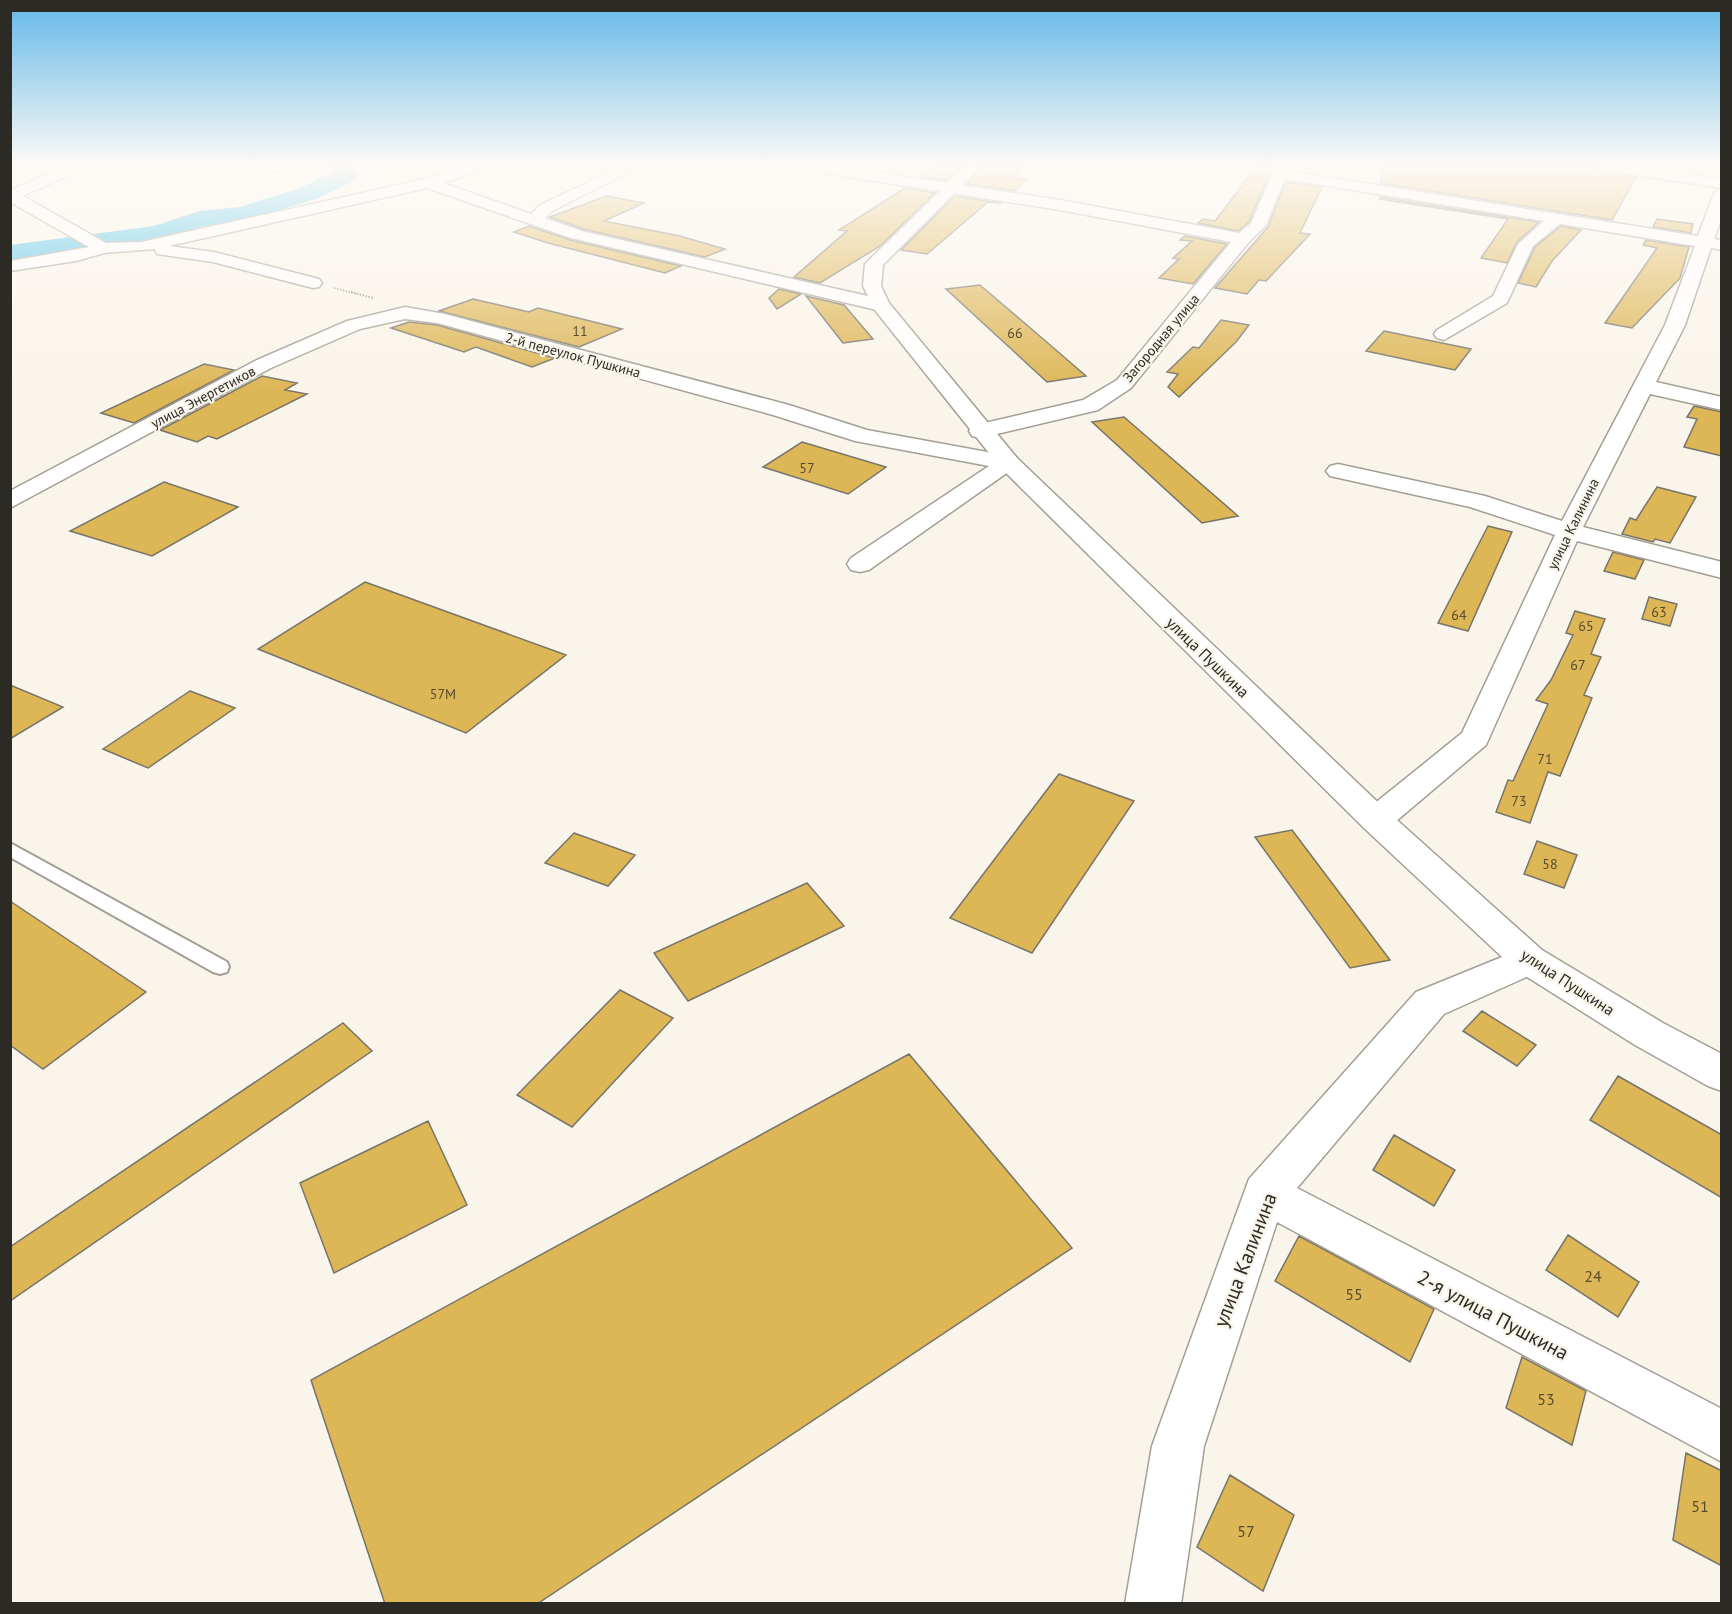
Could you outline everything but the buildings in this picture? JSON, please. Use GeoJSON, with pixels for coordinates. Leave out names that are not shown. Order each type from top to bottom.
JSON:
{"type":"FeatureCollection","features":[{"type":"Feature","properties":{"kind":"street"},"geometry":{"type":"LineString","coordinates":[[93,241],[103,248]]}},
{"type":"Feature","properties":{"kind":"street"},"geometry":{"type":"LineString","coordinates":[[141,248],[170,241]]}},
{"type":"Feature","properties":{"kind":"street"},"geometry":{"type":"LineString","coordinates":[[604,241],[881,305]]}},
{"type":"Feature","properties":{"kind":"street","name":"улица Пушкина"},"geometry":{"type":"LineString","coordinates":[[897,241],[874,264],[872,286],[881,305],[980,431],[1009,463],[1376,820],[1529,960],[1649,1034],[1722,1074]]}},
{"type":"Feature","properties":{"kind":"street","name":"Загородная улица"},"geometry":{"type":"LineString","coordinates":[[980,431],[1090,405],[1124,384],[1240,241]]}},
{"type":"Feature","properties":{"kind":"street"},"geometry":{"type":"LineString","coordinates":[[1444,334],[1501,299],[1526,244],[1529,241]]}},
{"type":"Feature","properties":{"kind":"street"},"geometry":{"type":"LineString","coordinates":[[1696,241],[1713,244]]}},
{"type":"Feature","properties":{"kind":"street","name":"улица Калинина"},"geometry":{"type":"LineString","coordinates":[[1376,820],[1475,738],[1569,531],[1675,325],[1713,244]]}},
{"type":"Feature","properties":{"kind":"street"},"geometry":{"type":"LineString","coordinates":[[10,266],[76,256],[103,248],[141,248],[214,257],[313,283]]}},
{"type":"Feature","properties":{"kind":"street","name":"2-й переулок Пушкина"},"geometry":{"type":"LineString","coordinates":[[405,313],[438,318],[724,395],[863,436],[1009,463]]}},
{"type":"Feature","properties":{"kind":"street","name":"улица Энергетиков"},"geometry":{"type":"LineString","coordinates":[[10,501],[264,364],[354,325],[405,313]]}},
{"type":"Feature","properties":{"kind":"street"},"geometry":{"type":"LineString","coordinates":[[1644,386],[1722,404]]}},
{"type":"Feature","properties":{"kind":"street"},"geometry":{"type":"LineString","coordinates":[[860,564],[1009,463]]}},
{"type":"Feature","properties":{"kind":"street"},"geometry":{"type":"LineString","coordinates":[[1338,471],[1476,501],[1569,531],[1722,570]]}},
{"type":"Feature","properties":{"kind":"street","name":"улица Калинина"},"geometry":{"type":"LineString","coordinates":[[1153,1604],[1178,1446],[1265,1193],[1430,1003],[1529,960]]}},
{"type":"Feature","properties":{"kind":"street","name":"2-я улица Пушкина"},"geometry":{"type":"LineString","coordinates":[[1265,1193],[1722,1437]]}},
{"type":"Feature","properties":{"kind":"lane"},"geometry":{"type":"LineString","coordinates":[[10,849],[220,967]]}},
{"type":"Feature","properties":{"kind":"path"},"geometry":{"type":"LineString","coordinates":[[313,283],[400,305],[405,313]]}},
{"type":"Feature","properties":{"kind":"waterway"},"geometry":{"type":"LineString","coordinates":[[10,253],[96,241]]}}]}
